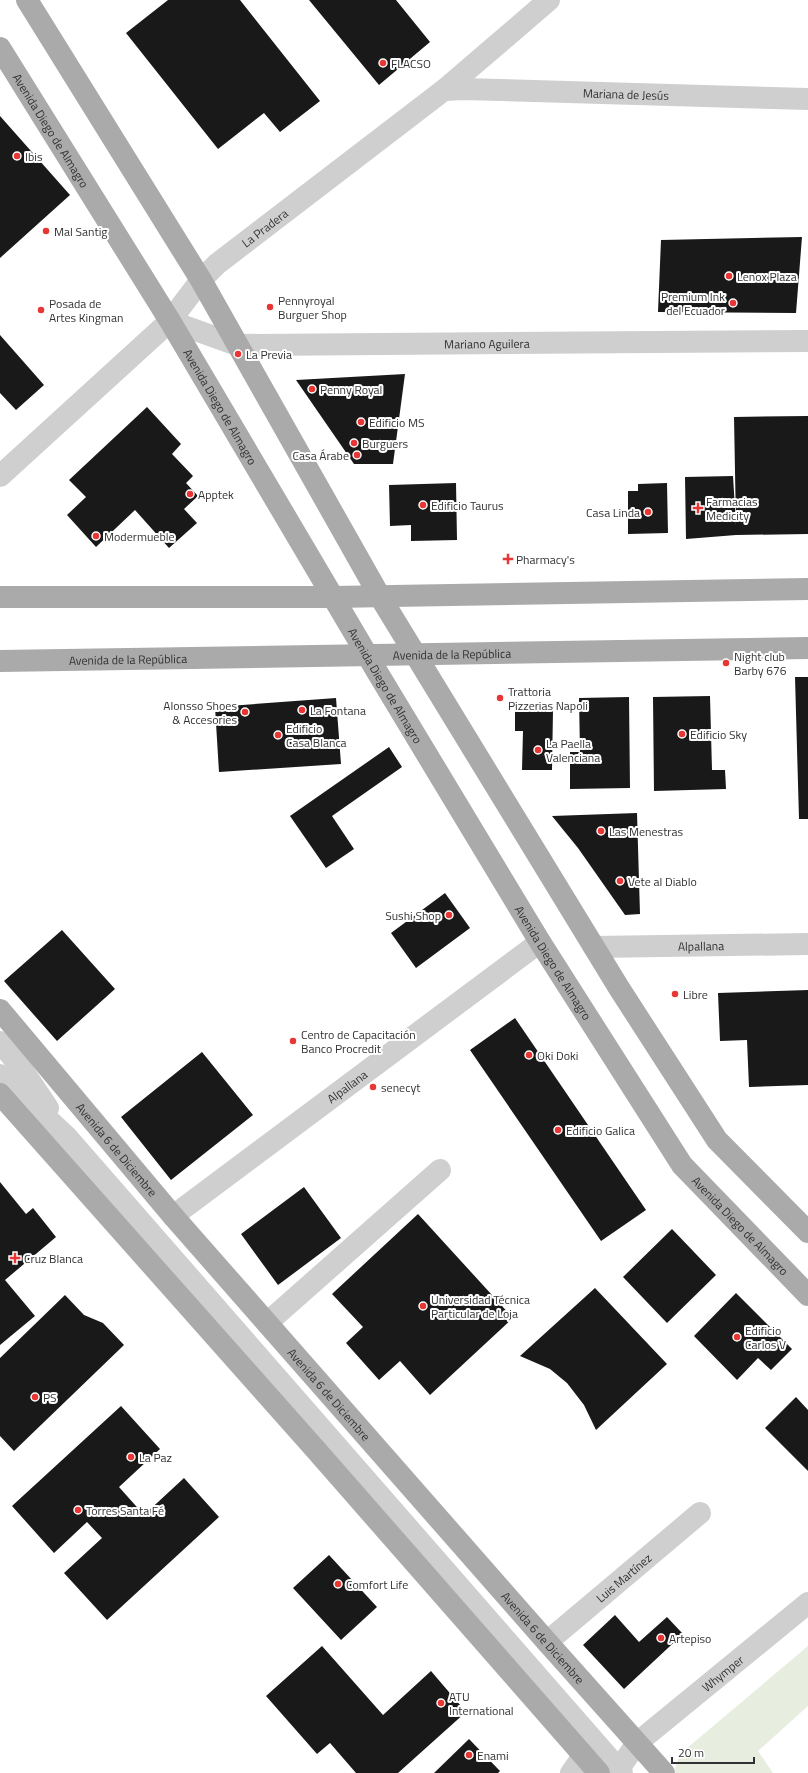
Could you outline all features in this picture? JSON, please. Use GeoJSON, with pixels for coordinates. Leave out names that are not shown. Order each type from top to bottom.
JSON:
{"type":"FeatureCollection","features":[{"type":"Feature","properties":{"kind":"main road"},"geometry":{"type":"LineString","coordinates":[[27,0],[201,280],[379,595],[619,988],[717,1140],[808,1232]]}},
{"type":"Feature","properties":{"kind":"main road","name":"Avenida Diego de Almagro"},"geometry":{"type":"LineString","coordinates":[[0,48],[170,321],[333,597],[540,942],[682,1165],[808,1295]]}},
{"type":"Feature","properties":{"kind":"main road"},"geometry":{"type":"LineString","coordinates":[[0,597],[333,597],[379,595],[808,589]]}},
{"type":"Feature","properties":{"kind":"main road","name":"Avenida de la República"},"geometry":{"type":"LineString","coordinates":[[0,660],[808,648]]}},
{"type":"Feature","properties":{"kind":"main road","name":"Avenida 6 de Diciembre"},"geometry":{"type":"LineString","coordinates":[[0,1010],[173,1216],[664,1773]]}},
{"type":"Feature","properties":{"kind":"main road"},"geometry":{"type":"LineString","coordinates":[[0,1094],[316,1450],[577,1764],[612,1768]]}},
{"type":"Feature","properties":{"kind":"street","name":"La Pradera"},"geometry":{"type":"LineString","coordinates":[[0,476],[170,321],[201,280],[217,264],[444,90],[549,0]]}},
{"type":"Feature","properties":{"kind":"street","name":"Mariana de Jesús"},"geometry":{"type":"LineString","coordinates":[[444,90],[462,89],[808,99]]}},
{"type":"Feature","properties":{"kind":"street","name":"Mariano Aguilera"},"geometry":{"type":"LineString","coordinates":[[170,321],[237,345],[808,341]]}},
{"type":"Feature","properties":{"kind":"street","name":"Alpallana"},"geometry":{"type":"LineString","coordinates":[[173,1216],[540,942]]}},
{"type":"Feature","properties":{"kind":"street","name":"Alpallana"},"geometry":{"type":"LineString","coordinates":[[594,947],[808,944]]}},
{"type":"Feature","properties":{"kind":"street"},"geometry":{"type":"LineString","coordinates":[[0,1042],[20,1066],[66,1136]]}},
{"type":"Feature","properties":{"kind":"street"},"geometry":{"type":"LineString","coordinates":[[0,1075],[66,1136],[612,1768]]}},
{"type":"Feature","properties":{"kind":"street"},"geometry":{"type":"LineString","coordinates":[[267,1323],[440,1170]]}},
{"type":"Feature","properties":{"kind":"street","name":"Luis Martínez"},"geometry":{"type":"LineString","coordinates":[[547,1642],[700,1513]]}},
{"type":"Feature","properties":{"kind":"street","name":"Whymper"},"geometry":{"type":"LineString","coordinates":[[612,1768],[637,1743],[808,1603]]}},
{"type":"Feature","properties":{"kind":"shaded area"},"geometry":{"type":"Polygon","coordinates":[[[808,1646],[808,1706],[758,1751],[773,1773],[676,1773],[674,1771],[680,1754],[808,1646]]]}},
{"type":"Feature","properties":{"kind":"building"},"geometry":{"type":"Polygon","coordinates":[[[168,0],[240,0],[320,101],[280,132],[264,113],[218,149],[126,33],[168,0]]]}},
{"type":"Feature","properties":{"kind":"building","name":"FLACSO"},"geometry":{"type":"Polygon","coordinates":[[[309,0],[396,0],[430,42],[379,85],[309,0]]]}},
{"type":"Feature","properties":{"kind":"building","name":"Ibis"},"geometry":{"type":"Polygon","coordinates":[[[0,116],[70,195],[0,258],[0,116]]]}},
{"type":"Feature","properties":{"kind":"building","name":"Lenox Plaza"},"geometry":{"type":"Polygon","coordinates":[[[802,237],[796,313],[658,312],[661,240],[802,237]]]}},
{"type":"Feature","properties":{"kind":"building"},"geometry":{"type":"Polygon","coordinates":[[[0,335],[44,385],[16,410],[0,393],[0,335]]]}},
{"type":"Feature","properties":{"kind":"building","name":"Edificio MS"},"geometry":{"type":"Polygon","coordinates":[[[405,374],[393,464],[354,464],[296,380],[405,374]]]}},
{"type":"Feature","properties":{"kind":"building"},"geometry":{"type":"Polygon","coordinates":[[[147,407],[181,444],[172,454],[193,476],[186,483],[198,496],[184,509],[197,523],[169,548],[135,510],[96,547],[67,515],[86,497],[69,480],[147,407]]]}},
{"type":"Feature","properties":{"kind":"building"},"geometry":{"type":"Polygon","coordinates":[[[808,416],[808,534],[736,535],[686,539],[685,477],[733,476],[736,525],[734,417],[808,416]]]}},
{"type":"Feature","properties":{"kind":"building","name":"Edificio Taurus"},"geometry":{"type":"Polygon","coordinates":[[[456,483],[457,540],[411,541],[411,525],[390,526],[389,485],[456,483]]]}},
{"type":"Feature","properties":{"kind":"building","name":"Casa Linda"},"geometry":{"type":"Polygon","coordinates":[[[667,483],[668,533],[628,534],[628,491],[638,491],[638,484],[667,483]]]}},
{"type":"Feature","properties":{"kind":"building"},"geometry":{"type":"Polygon","coordinates":[[[795,677],[808,677],[808,819],[799,819],[795,677]]]}},
{"type":"Feature","properties":{"kind":"building","name":"Edificio Sky"},"geometry":{"type":"Polygon","coordinates":[[[710,696],[712,770],[725,770],[726,789],[654,791],[653,697],[710,696]]]}},
{"type":"Feature","properties":{"kind":"building"},"geometry":{"type":"Polygon","coordinates":[[[629,697],[630,788],[570,789],[570,752],[580,752],[579,698],[629,697]]]}},
{"type":"Feature","properties":{"kind":"building","name":"Edificio Casa Blanca"},"geometry":{"type":"Polygon","coordinates":[[[336,698],[341,764],[219,772],[215,707],[336,698]]]}},
{"type":"Feature","properties":{"kind":"building","name":"La Paella Valenciana"},"geometry":{"type":"Polygon","coordinates":[[[515,710],[553,710],[552,770],[522,770],[523,731],[515,731],[515,710]]]}},
{"type":"Feature","properties":{"kind":"building"},"geometry":{"type":"Polygon","coordinates":[[[389,747],[402,767],[332,816],[354,849],[326,868],[290,816],[389,747]]]}},
{"type":"Feature","properties":{"kind":"building"},"geometry":{"type":"Polygon","coordinates":[[[637,813],[640,914],[625,915],[578,848],[552,816],[637,813]]]}},
{"type":"Feature","properties":{"kind":"building"},"geometry":{"type":"Polygon","coordinates":[[[445,893],[470,928],[416,968],[391,933],[445,893]]]}},
{"type":"Feature","properties":{"kind":"building"},"geometry":{"type":"Polygon","coordinates":[[[62,930],[115,989],[57,1041],[4,981],[62,930]]]}},
{"type":"Feature","properties":{"kind":"building"},"geometry":{"type":"Polygon","coordinates":[[[808,990],[808,1085],[749,1087],[747,1040],[720,1041],[718,993],[808,990]]]}},
{"type":"Feature","properties":{"kind":"building","name":"Edificio Galica"},"geometry":{"type":"Polygon","coordinates":[[[515,1018],[646,1210],[601,1241],[470,1050],[515,1018]]]}},
{"type":"Feature","properties":{"kind":"building"},"geometry":{"type":"Polygon","coordinates":[[[202,1052],[253,1115],[171,1180],[121,1117],[202,1052]]]}},
{"type":"Feature","properties":{"kind":"building","name":"Cruz Blanca"},"geometry":{"type":"Polygon","coordinates":[[[0,1182],[26,1214],[33,1208],[56,1237],[5,1280],[35,1316],[0,1345],[0,1182]]]}},
{"type":"Feature","properties":{"kind":"building"},"geometry":{"type":"Polygon","coordinates":[[[304,1187],[341,1238],[278,1285],[241,1234],[304,1187]]]}},
{"type":"Feature","properties":{"kind":"building","name":"Universidad Técnica Particular de Loja"},"geometry":{"type":"Polygon","coordinates":[[[418,1214],[513,1318],[430,1395],[400,1361],[379,1380],[346,1343],[363,1327],[332,1294],[418,1214]]]}},
{"type":"Feature","properties":{"kind":"building"},"geometry":{"type":"Polygon","coordinates":[[[672,1229],[716,1275],[667,1323],[623,1277],[672,1229]]]}},
{"type":"Feature","properties":{"kind":"building"},"geometry":{"type":"Polygon","coordinates":[[[595,1288],[667,1364],[596,1430],[584,1405],[567,1383],[550,1369],[520,1356],[595,1288]]]}},
{"type":"Feature","properties":{"kind":"building","name":"Edificio Carlos V"},"geometry":{"type":"Polygon","coordinates":[[[736,1293],[792,1349],[771,1370],[758,1358],[737,1380],[694,1336],[736,1293]]]}},
{"type":"Feature","properties":{"kind":"building","name":"PS"},"geometry":{"type":"Polygon","coordinates":[[[65,1295],[84,1315],[103,1323],[124,1345],[14,1451],[0,1436],[0,1358],[65,1295]]]}},
{"type":"Feature","properties":{"kind":"building"},"geometry":{"type":"Polygon","coordinates":[[[796,1397],[808,1410],[808,1471],[765,1428],[796,1397]]]}},
{"type":"Feature","properties":{"kind":"building","name":"Torres Santa Fé"},"geometry":{"type":"Polygon","coordinates":[[[121,1406],[160,1449],[119,1487],[144,1515],[184,1478],[219,1517],[107,1620],[64,1573],[102,1538],[87,1522],[54,1553],[12,1506],[121,1406]]]}},
{"type":"Feature","properties":{"kind":"building"},"geometry":{"type":"Polygon","coordinates":[[[329,1555],[377,1607],[341,1640],[293,1588],[329,1555]]]}},
{"type":"Feature","properties":{"kind":"building"},"geometry":{"type":"Polygon","coordinates":[[[615,1615],[639,1642],[667,1617],[683,1634],[624,1689],[583,1645],[615,1615]]]}},
{"type":"Feature","properties":{"kind":"building"},"geometry":{"type":"Polygon","coordinates":[[[322,1646],[383,1715],[431,1671],[466,1712],[398,1773],[356,1773],[330,1743],[317,1754],[266,1696],[322,1646]]]}},
{"type":"Feature","properties":{"kind":"building","name":"Enami"},"geometry":{"type":"Polygon","coordinates":[[[469,1739],[500,1771],[498,1773],[434,1773],[469,1739]]]}},
{"type":"Feature","properties":{"kind":"place","name":"FLACSO"},"geometry":{"type":"Point","coordinates":[383,63]}},
{"type":"Feature","properties":{"kind":"place","name":"Ibis"},"geometry":{"type":"Point","coordinates":[17,156]}},
{"type":"Feature","properties":{"kind":"place","name":"Mal Santig"},"geometry":{"type":"Point","coordinates":[46,231]}},
{"type":"Feature","properties":{"kind":"place","name":"Lenox Plaza"},"geometry":{"type":"Point","coordinates":[729,276]}},
{"type":"Feature","properties":{"kind":"place","name":"Premium Ink del Ecuador"},"geometry":{"type":"Point","coordinates":[733,303]}},
{"type":"Feature","properties":{"kind":"place","name":"Pennyroyal Burguer Shop"},"geometry":{"type":"Point","coordinates":[270,307]}},
{"type":"Feature","properties":{"kind":"place","name":"Posada de Artes Kingman"},"geometry":{"type":"Point","coordinates":[41,310]}},
{"type":"Feature","properties":{"kind":"place","name":"La Previa"},"geometry":{"type":"Point","coordinates":[238,354]}},
{"type":"Feature","properties":{"kind":"place","name":"Penny Royal"},"geometry":{"type":"Point","coordinates":[312,389]}},
{"type":"Feature","properties":{"kind":"place","name":"Edificio MS"},"geometry":{"type":"Point","coordinates":[361,422]}},
{"type":"Feature","properties":{"kind":"place","name":"Burguers"},"geometry":{"type":"Point","coordinates":[354,443]}},
{"type":"Feature","properties":{"kind":"place","name":"Casa Árabe"},"geometry":{"type":"Point","coordinates":[357,455]}},
{"type":"Feature","properties":{"kind":"place","name":"Apptek"},"geometry":{"type":"Point","coordinates":[190,494]}},
{"type":"Feature","properties":{"kind":"place","name":"Edificio Taurus"},"geometry":{"type":"Point","coordinates":[423,505]}},
{"type":"Feature","properties":{"kind":"place","name":"Farmacias Medicity"},"geometry":{"type":"Point","coordinates":[698,508]}},
{"type":"Feature","properties":{"kind":"place","name":"Casa Linda"},"geometry":{"type":"Point","coordinates":[648,512]}},
{"type":"Feature","properties":{"kind":"place","name":"Modermueble"},"geometry":{"type":"Point","coordinates":[96,536]}},
{"type":"Feature","properties":{"kind":"place","name":"Pharmacy's"},"geometry":{"type":"Point","coordinates":[508,559]}},
{"type":"Feature","properties":{"kind":"place","name":"Night club Barby 676"},"geometry":{"type":"Point","coordinates":[726,663]}},
{"type":"Feature","properties":{"kind":"place","name":"Trattoria Pizzerias Napoli"},"geometry":{"type":"Point","coordinates":[500,698]}},
{"type":"Feature","properties":{"kind":"place","name":"La Fontana"},"geometry":{"type":"Point","coordinates":[302,710]}},
{"type":"Feature","properties":{"kind":"place","name":"Alonsso Shoes & Accesories"},"geometry":{"type":"Point","coordinates":[245,712]}},
{"type":"Feature","properties":{"kind":"place","name":"Edificio Sky"},"geometry":{"type":"Point","coordinates":[682,734]}},
{"type":"Feature","properties":{"kind":"place","name":"Edificio Casa Blanca"},"geometry":{"type":"Point","coordinates":[278,735]}},
{"type":"Feature","properties":{"kind":"place","name":"La Paella Valenciana"},"geometry":{"type":"Point","coordinates":[538,750]}},
{"type":"Feature","properties":{"kind":"place","name":"Las Menestras"},"geometry":{"type":"Point","coordinates":[601,831]}},
{"type":"Feature","properties":{"kind":"place","name":"Vete al Diablo"},"geometry":{"type":"Point","coordinates":[620,881]}},
{"type":"Feature","properties":{"kind":"place","name":"Sushi Shop"},"geometry":{"type":"Point","coordinates":[449,915]}},
{"type":"Feature","properties":{"kind":"place","name":"Libre"},"geometry":{"type":"Point","coordinates":[675,994]}},
{"type":"Feature","properties":{"kind":"place","name":"Centro de Capacitación Banco Procredit"},"geometry":{"type":"Point","coordinates":[293,1041]}},
{"type":"Feature","properties":{"kind":"place","name":"Oki Doki"},"geometry":{"type":"Point","coordinates":[529,1055]}},
{"type":"Feature","properties":{"kind":"place","name":"senecyt"},"geometry":{"type":"Point","coordinates":[373,1087]}},
{"type":"Feature","properties":{"kind":"place","name":"Edificio Galica"},"geometry":{"type":"Point","coordinates":[558,1130]}},
{"type":"Feature","properties":{"kind":"place","name":"Cruz Blanca"},"geometry":{"type":"Point","coordinates":[15,1258]}},
{"type":"Feature","properties":{"kind":"place","name":"Universidad Técnica Particular de Loja"},"geometry":{"type":"Point","coordinates":[423,1306]}},
{"type":"Feature","properties":{"kind":"place","name":"Edificio Carlos V"},"geometry":{"type":"Point","coordinates":[737,1337]}},
{"type":"Feature","properties":{"kind":"place","name":"PS"},"geometry":{"type":"Point","coordinates":[35,1397]}},
{"type":"Feature","properties":{"kind":"place","name":"La Paz"},"geometry":{"type":"Point","coordinates":[131,1457]}},
{"type":"Feature","properties":{"kind":"place","name":"Torres Santa Fé"},"geometry":{"type":"Point","coordinates":[78,1510]}},
{"type":"Feature","properties":{"kind":"place","name":"Comfort Life"},"geometry":{"type":"Point","coordinates":[338,1584]}},
{"type":"Feature","properties":{"kind":"place","name":"Artepiso"},"geometry":{"type":"Point","coordinates":[661,1638]}},
{"type":"Feature","properties":{"kind":"place","name":"ATU International"},"geometry":{"type":"Point","coordinates":[441,1703]}},
{"type":"Feature","properties":{"kind":"place","name":"Enami"},"geometry":{"type":"Point","coordinates":[469,1755]}}]}
